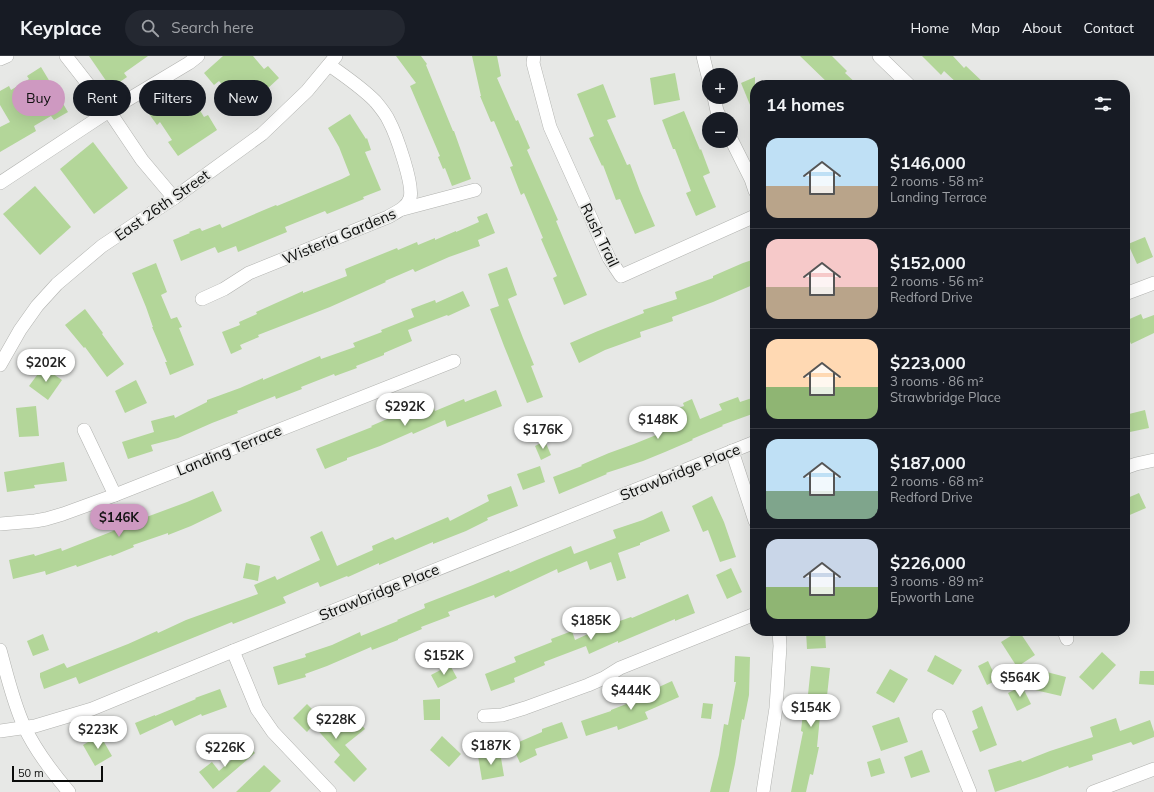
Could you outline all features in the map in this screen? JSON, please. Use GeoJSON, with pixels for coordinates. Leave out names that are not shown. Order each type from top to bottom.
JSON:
{"type":"FeatureCollection","features":[{"type":"Feature","properties":{"kind":"street"},"geometry":{"type":"LineString","coordinates":[[0,59],[7,56]]}},
{"type":"Feature","properties":{"kind":"street"},"geometry":{"type":"LineString","coordinates":[[66,56],[85,80]]}},
{"type":"Feature","properties":{"kind":"street"},"geometry":{"type":"LineString","coordinates":[[131,98],[198,56]]}},
{"type":"Feature","properties":{"kind":"street","name":"Rush Trail"},"geometry":{"type":"LineString","coordinates":[[534,56],[533,63],[550,127],[609,258],[621,276],[750,218]]}},
{"type":"Feature","properties":{"kind":"street"},"geometry":{"type":"LineString","coordinates":[[703,56],[706,68]]}},
{"type":"Feature","properties":{"kind":"street"},"geometry":{"type":"LineString","coordinates":[[879,56],[904,80]]}},
{"type":"Feature","properties":{"kind":"street","name":"East 26th Street"},"geometry":{"type":"LineString","coordinates":[[0,365],[20,330],[37,306],[57,284],[102,246],[174,198],[262,134],[307,91],[332,61]]}},
{"type":"Feature","properties":{"kind":"street","name":"Wisteria Gardens"},"geometry":{"type":"LineString","coordinates":[[202,299],[224,289],[249,273],[382,219],[403,209],[407,204],[412,190],[404,161],[389,120],[376,102],[332,61]]}},
{"type":"Feature","properties":{"kind":"street"},"geometry":{"type":"LineString","coordinates":[[0,183],[101,116]]}},
{"type":"Feature","properties":{"kind":"street"},"geometry":{"type":"LineString","coordinates":[[112,116],[142,160],[174,198]]}},
{"type":"Feature","properties":{"kind":"street"},"geometry":{"type":"LineString","coordinates":[[736,148],[750,177]]}},
{"type":"Feature","properties":{"kind":"street"},"geometry":{"type":"LineString","coordinates":[[403,209],[475,190]]}},
{"type":"Feature","properties":{"kind":"street"},"geometry":{"type":"LineString","coordinates":[[1130,292],[1154,283]]}},
{"type":"Feature","properties":{"kind":"street","name":"Landing Terrace"},"geometry":{"type":"LineString","coordinates":[[0,524],[35,522],[63,514],[115,495],[454,361]]}},
{"type":"Feature","properties":{"kind":"street"},"geometry":{"type":"LineString","coordinates":[[84,430],[115,495]]}},
{"type":"Feature","properties":{"kind":"street","name":"Strawbridge Place"},"geometry":{"type":"LineString","coordinates":[[0,731],[35,726],[92,708],[750,444]]}},
{"type":"Feature","properties":{"kind":"street"},"geometry":{"type":"LineString","coordinates":[[732,451],[750,506]]}},
{"type":"Feature","properties":{"kind":"street"},"geometry":{"type":"LineString","coordinates":[[1130,466],[1154,460]]}},
{"type":"Feature","properties":{"kind":"street"},"geometry":{"type":"LineString","coordinates":[[484,716],[502,715],[516,711],[586,686],[604,678],[620,668],[750,616]]}},
{"type":"Feature","properties":{"kind":"street"},"geometry":{"type":"LineString","coordinates":[[763,792],[776,708],[779,636]]}},
{"type":"Feature","properties":{"kind":"street"},"geometry":{"type":"LineString","coordinates":[[0,650],[18,712],[25,728],[35,747],[55,776],[69,792]]}},
{"type":"Feature","properties":{"kind":"street"},"geometry":{"type":"LineString","coordinates":[[233,651],[257,709],[273,732],[330,792]]}},
{"type":"Feature","properties":{"kind":"street"},"geometry":{"type":"LineString","coordinates":[[939,716],[970,792]]}},
{"type":"Feature","properties":{"kind":"street"},"geometry":{"type":"LineString","coordinates":[[1093,792],[1154,769]]}},
{"type":"Feature","properties":{"kind":"building"},"geometry":{"type":"Polygon","coordinates":[[[89,56],[148,56],[124,73],[127,77],[123,80],[106,80],[89,56]]]}},
{"type":"Feature","properties":{"kind":"building"},"geometry":{"type":"Polygon","coordinates":[[[223,56],[253,56],[264,69],[268,66],[279,78],[272,84],[272,80],[214,80],[214,85],[204,73],[223,56]]]}},
{"type":"Feature","properties":{"kind":"building"},"geometry":{"type":"Polygon","coordinates":[[[396,56],[421,56],[427,64],[426,65],[454,131],[471,179],[452,186],[445,168],[443,169],[438,157],[440,156],[410,86],[416,83],[396,56]]]}},
{"type":"Feature","properties":{"kind":"building"},"geometry":{"type":"Polygon","coordinates":[[[472,56],[497,56],[501,76],[497,78],[530,148],[527,150],[558,220],[556,221],[587,295],[564,305],[553,278],[557,276],[541,239],[543,238],[524,193],[521,195],[510,167],[513,166],[494,121],[491,122],[480,96],[472,56]]]}},
{"type":"Feature","properties":{"kind":"building"},"geometry":{"type":"Polygon","coordinates":[[[800,56],[832,56],[847,71],[845,73],[853,80],[825,80],[800,56]]]}},
{"type":"Feature","properties":{"kind":"building"},"geometry":{"type":"Polygon","coordinates":[[[922,56],[953,56],[964,68],[966,66],[981,80],[954,80],[944,71],[941,75],[922,56]]]}},
{"type":"Feature","properties":{"kind":"building"},"geometry":{"type":"Polygon","coordinates":[[[41,67],[49,80],[27,80],[29,79],[27,76],[41,67]]]}},
{"type":"Feature","properties":{"kind":"building"},"geometry":{"type":"Polygon","coordinates":[[[675,73],[680,100],[654,105],[650,78],[675,73]]]}},
{"type":"Feature","properties":{"kind":"building"},"geometry":{"type":"Polygon","coordinates":[[[755,77],[755,80],[750,80],[750,105],[741,83],[755,77]]]}},
{"type":"Feature","properties":{"kind":"building"},"geometry":{"type":"Polygon","coordinates":[[[603,84],[616,117],[607,120],[627,165],[630,164],[655,226],[635,234],[620,199],[616,200],[603,165],[602,166],[589,138],[594,136],[577,94],[603,84]]]}},
{"type":"Feature","properties":{"kind":"building"},"geometry":{"type":"Polygon","coordinates":[[[9,86],[11,90],[12,116],[51,116],[34,126],[36,131],[0,152],[0,127],[10,122],[0,105],[0,91],[9,86]]]}},
{"type":"Feature","properties":{"kind":"building"},"geometry":{"type":"Polygon","coordinates":[[[65,107],[68,112],[65,114],[65,107]]]}},
{"type":"Feature","properties":{"kind":"building"},"geometry":{"type":"Polygon","coordinates":[[[684,111],[710,173],[703,176],[716,207],[696,216],[686,193],[691,191],[662,120],[684,111]]]}},
{"type":"Feature","properties":{"kind":"building"},"geometry":{"type":"Polygon","coordinates":[[[350,114],[366,139],[367,138],[371,150],[365,152],[381,190],[363,197],[364,199],[327,214],[325,211],[285,227],[287,232],[238,252],[236,246],[218,253],[215,247],[181,261],[173,240],[200,228],[202,231],[220,224],[222,228],[350,175],[339,147],[328,128],[350,114]]]}},
{"type":"Feature","properties":{"kind":"building"},"geometry":{"type":"Polygon","coordinates":[[[208,115],[217,130],[178,156],[168,142],[172,140],[160,122],[157,125],[151,116],[204,117],[208,115]]]}},
{"type":"Feature","properties":{"kind":"building"},"geometry":{"type":"Polygon","coordinates":[[[51,116],[61,116],[54,120],[51,116]]]}},
{"type":"Feature","properties":{"kind":"building"},"geometry":{"type":"Polygon","coordinates":[[[93,142],[128,188],[94,214],[60,169],[93,142]]]}},
{"type":"Feature","properties":{"kind":"building"},"geometry":{"type":"Polygon","coordinates":[[[35,186],[71,227],[40,255],[3,214],[35,186]]]}},
{"type":"Feature","properties":{"kind":"building"},"geometry":{"type":"Polygon","coordinates":[[[487,213],[495,233],[478,240],[480,246],[449,257],[415,272],[413,269],[330,307],[258,335],[259,337],[240,345],[242,349],[231,354],[222,332],[240,325],[239,322],[257,314],[256,312],[303,291],[303,293],[347,276],[345,269],[397,248],[398,250],[417,242],[418,245],[456,232],[479,222],[477,217],[487,213]]]}},
{"type":"Feature","properties":{"kind":"building"},"geometry":{"type":"Polygon","coordinates":[[[1145,237],[1153,257],[1137,264],[1130,248],[1130,243],[1145,237]]]}},
{"type":"Feature","properties":{"kind":"building"},"geometry":{"type":"Polygon","coordinates":[[[750,261],[750,286],[672,317],[673,321],[640,332],[641,337],[605,350],[579,363],[570,343],[644,313],[643,310],[677,299],[675,292],[713,278],[713,276],[750,261]]]}},
{"type":"Feature","properties":{"kind":"building"},"geometry":{"type":"Polygon","coordinates":[[[156,263],[167,292],[161,295],[171,319],[177,317],[182,327],[179,328],[194,365],[170,375],[165,362],[167,362],[132,273],[156,263]]]}},
{"type":"Feature","properties":{"kind":"building"},"geometry":{"type":"Polygon","coordinates":[[[507,267],[517,295],[508,299],[534,365],[531,366],[543,397],[527,403],[490,309],[499,306],[488,274],[507,267]]]}},
{"type":"Feature","properties":{"kind":"building"},"geometry":{"type":"Polygon","coordinates":[[[463,291],[470,306],[448,316],[447,315],[408,330],[412,341],[384,353],[384,355],[356,366],[357,368],[335,376],[334,374],[276,399],[275,396],[237,411],[238,413],[178,438],[151,445],[153,451],[128,459],[122,442],[154,432],[151,421],[174,415],[175,418],[207,402],[207,400],[263,378],[263,380],[320,356],[321,359],[355,347],[353,343],[382,332],[381,330],[414,317],[411,309],[435,300],[436,303],[463,291]]]}},
{"type":"Feature","properties":{"kind":"building"},"geometry":{"type":"Polygon","coordinates":[[[85,309],[124,364],[107,377],[85,347],[84,348],[65,325],[85,309]]]}},
{"type":"Feature","properties":{"kind":"building"},"geometry":{"type":"Polygon","coordinates":[[[1141,314],[1143,319],[1154,315],[1154,333],[1131,344],[1130,319],[1141,314]]]}},
{"type":"Feature","properties":{"kind":"building"},"geometry":{"type":"Polygon","coordinates":[[[43,367],[62,380],[48,400],[29,386],[43,367]]]}},
{"type":"Feature","properties":{"kind":"building"},"geometry":{"type":"Polygon","coordinates":[[[136,380],[147,403],[125,413],[115,391],[136,380]]]}},
{"type":"Feature","properties":{"kind":"building"},"geometry":{"type":"Polygon","coordinates":[[[496,390],[502,406],[447,427],[445,420],[413,434],[412,432],[347,458],[347,460],[325,469],[316,449],[372,427],[371,426],[401,413],[402,415],[432,402],[435,411],[464,399],[465,402],[496,390]]]}},
{"type":"Feature","properties":{"kind":"building"},"geometry":{"type":"Polygon","coordinates":[[[738,397],[740,402],[750,399],[750,415],[722,425],[723,426],[665,452],[606,473],[607,474],[559,494],[553,477],[661,433],[652,412],[662,408],[665,413],[684,406],[683,403],[692,399],[700,419],[722,410],[719,404],[738,397]]]}},
{"type":"Feature","properties":{"kind":"building"},"geometry":{"type":"Polygon","coordinates":[[[36,406],[39,436],[19,437],[16,408],[36,406]]]}},
{"type":"Feature","properties":{"kind":"building"},"geometry":{"type":"Polygon","coordinates":[[[1145,410],[1149,428],[1130,432],[1130,414],[1145,410]]]}},
{"type":"Feature","properties":{"kind":"building"},"geometry":{"type":"Polygon","coordinates":[[[545,441],[551,455],[541,460],[535,446],[545,441]]]}},
{"type":"Feature","properties":{"kind":"building"},"geometry":{"type":"Polygon","coordinates":[[[64,462],[67,481],[34,485],[35,488],[7,492],[4,472],[64,462]]]}},
{"type":"Feature","properties":{"kind":"building"},"geometry":{"type":"Polygon","coordinates":[[[540,466],[545,482],[523,490],[517,474],[540,466]]]}},
{"type":"Feature","properties":{"kind":"building"},"geometry":{"type":"Polygon","coordinates":[[[511,486],[518,506],[487,518],[488,520],[466,531],[433,544],[433,542],[379,565],[379,563],[348,577],[347,576],[320,587],[318,582],[283,597],[286,603],[233,624],[232,622],[79,684],[76,677],[44,689],[40,673],[64,663],[67,668],[157,631],[158,633],[186,620],[258,594],[254,585],[275,576],[277,580],[320,560],[310,537],[322,531],[337,566],[373,550],[372,546],[393,537],[395,540],[448,517],[450,521],[489,501],[487,495],[511,486]]]}},
{"type":"Feature","properties":{"kind":"building"},"geometry":{"type":"Polygon","coordinates":[[[213,491],[222,511],[191,526],[168,535],[168,533],[133,545],[134,547],[112,556],[111,555],[77,567],[76,565],[46,575],[45,571],[13,579],[9,560],[34,554],[35,556],[61,548],[62,551],[213,491]]]}},
{"type":"Feature","properties":{"kind":"building"},"geometry":{"type":"Polygon","coordinates":[[[1139,493],[1146,508],[1130,515],[1130,497],[1139,493]]]}},
{"type":"Feature","properties":{"kind":"building"},"geometry":{"type":"Polygon","coordinates":[[[712,496],[724,522],[736,557],[720,562],[708,530],[703,532],[692,506],[712,496]]]}},
{"type":"Feature","properties":{"kind":"building"},"geometry":{"type":"Polygon","coordinates":[[[662,511],[670,531],[640,543],[640,545],[618,553],[626,578],[617,581],[611,562],[590,570],[587,561],[558,573],[557,569],[495,598],[494,595],[448,612],[450,616],[421,627],[422,629],[398,640],[372,650],[371,647],[305,674],[306,677],[278,685],[273,667],[306,657],[305,654],[332,645],[360,632],[361,636],[398,621],[397,620],[425,608],[424,604],[509,570],[510,572],[571,546],[574,554],[616,538],[613,530],[643,520],[662,511]]]}},
{"type":"Feature","properties":{"kind":"building"},"geometry":{"type":"Polygon","coordinates":[[[246,563],[260,566],[258,581],[243,578],[246,563]]]}},
{"type":"Feature","properties":{"kind":"building"},"geometry":{"type":"Polygon","coordinates":[[[731,568],[742,592],[727,599],[716,575],[731,568]]]}},
{"type":"Feature","properties":{"kind":"building"},"geometry":{"type":"Polygon","coordinates":[[[688,594],[695,613],[675,621],[675,619],[618,643],[618,641],[589,654],[586,646],[544,662],[545,665],[514,678],[515,682],[491,691],[485,674],[516,662],[514,657],[552,642],[551,639],[572,631],[575,640],[603,627],[631,617],[632,618],[688,594]]]}},
{"type":"Feature","properties":{"kind":"building"},"geometry":{"type":"Polygon","coordinates":[[[43,634],[49,650],[33,656],[27,641],[43,634]]]}},
{"type":"Feature","properties":{"kind":"building"},"geometry":{"type":"Polygon","coordinates":[[[806,636],[825,636],[826,648],[807,649],[806,636]]]}},
{"type":"Feature","properties":{"kind":"building"},"geometry":{"type":"Polygon","coordinates":[[[1011,636],[1022,636],[1035,655],[1017,667],[1001,642],[1011,636]]]}},
{"type":"Feature","properties":{"kind":"building"},"geometry":{"type":"Polygon","coordinates":[[[1102,652],[1116,665],[1093,690],[1079,677],[1102,652]]]}},
{"type":"Feature","properties":{"kind":"building"},"geometry":{"type":"Polygon","coordinates":[[[935,655],[962,670],[953,685],[927,671],[935,655]]]}},
{"type":"Feature","properties":{"kind":"building"},"geometry":{"type":"Polygon","coordinates":[[[735,656],[750,657],[749,695],[744,720],[742,719],[729,792],[710,792],[719,755],[724,724],[728,725],[736,682],[734,682],[735,656]]]}},
{"type":"Feature","properties":{"kind":"building"},"geometry":{"type":"Polygon","coordinates":[[[988,661],[997,680],[987,685],[978,666],[988,661]]]}},
{"type":"Feature","properties":{"kind":"building"},"geometry":{"type":"Polygon","coordinates":[[[450,665],[457,678],[438,688],[431,675],[450,665]]]}},
{"type":"Feature","properties":{"kind":"building"},"geometry":{"type":"Polygon","coordinates":[[[811,666],[830,668],[827,696],[822,696],[817,747],[819,747],[813,775],[810,774],[806,792],[791,792],[803,732],[801,731],[804,704],[807,704],[811,666]]]}},
{"type":"Feature","properties":{"kind":"building"},"geometry":{"type":"Polygon","coordinates":[[[890,669],[908,679],[894,703],[876,693],[890,669]]]}},
{"type":"Feature","properties":{"kind":"building"},"geometry":{"type":"Polygon","coordinates":[[[1039,670],[1066,677],[1061,696],[1035,690],[1039,670]]]}},
{"type":"Feature","properties":{"kind":"building"},"geometry":{"type":"Polygon","coordinates":[[[1140,671],[1154,671],[1154,685],[1139,684],[1140,671]]]}},
{"type":"Feature","properties":{"kind":"building"},"geometry":{"type":"Polygon","coordinates":[[[672,681],[679,697],[645,712],[648,719],[618,730],[617,726],[586,736],[581,721],[611,711],[649,695],[648,692],[672,681]]]}},
{"type":"Feature","properties":{"kind":"building"},"geometry":{"type":"Polygon","coordinates":[[[1022,686],[1031,704],[1017,711],[1008,693],[1022,686]]]}},
{"type":"Feature","properties":{"kind":"building"},"geometry":{"type":"Polygon","coordinates":[[[220,689],[227,707],[202,716],[201,714],[175,726],[172,720],[140,735],[135,723],[220,689]]]}},
{"type":"Feature","properties":{"kind":"building"},"geometry":{"type":"Polygon","coordinates":[[[440,699],[440,720],[424,720],[423,700],[440,699]]]}},
{"type":"Feature","properties":{"kind":"building"},"geometry":{"type":"Polygon","coordinates":[[[703,703],[713,704],[711,719],[701,718],[703,703]]]}},
{"type":"Feature","properties":{"kind":"building"},"geometry":{"type":"Polygon","coordinates":[[[307,704],[327,724],[331,720],[342,731],[356,718],[365,729],[345,745],[367,769],[354,782],[334,762],[340,755],[313,725],[307,732],[293,718],[307,704]]]}},
{"type":"Feature","properties":{"kind":"building"},"geometry":{"type":"Polygon","coordinates":[[[982,706],[997,745],[980,752],[972,731],[978,728],[972,711],[982,706]]]}},
{"type":"Feature","properties":{"kind":"building"},"geometry":{"type":"Polygon","coordinates":[[[899,717],[908,742],[881,751],[872,726],[899,717]]]}},
{"type":"Feature","properties":{"kind":"building"},"geometry":{"type":"Polygon","coordinates":[[[1116,718],[1120,731],[1150,720],[1154,737],[1133,745],[1131,742],[1092,755],[1093,760],[1069,768],[1068,766],[995,792],[988,770],[1021,760],[1022,762],[1093,737],[1090,727],[1116,718]]]}},
{"type":"Feature","properties":{"kind":"building"},"geometry":{"type":"Polygon","coordinates":[[[562,722],[568,738],[535,749],[537,755],[520,763],[512,745],[542,732],[542,729],[562,722]]]}},
{"type":"Feature","properties":{"kind":"building"},"geometry":{"type":"Polygon","coordinates":[[[100,735],[112,756],[95,766],[83,745],[100,735]]]}},
{"type":"Feature","properties":{"kind":"building"},"geometry":{"type":"Polygon","coordinates":[[[442,736],[461,754],[449,767],[430,750],[442,736]]]}},
{"type":"Feature","properties":{"kind":"building"},"geometry":{"type":"Polygon","coordinates":[[[248,745],[255,753],[213,789],[199,772],[212,762],[219,771],[248,745]]]}},
{"type":"Feature","properties":{"kind":"building"},"geometry":{"type":"Polygon","coordinates":[[[922,750],[930,772],[911,778],[904,757],[922,750]]]}},
{"type":"Feature","properties":{"kind":"building"},"geometry":{"type":"Polygon","coordinates":[[[500,752],[504,776],[482,780],[478,756],[500,752]]]}},
{"type":"Feature","properties":{"kind":"building"},"geometry":{"type":"Polygon","coordinates":[[[880,758],[885,773],[871,777],[867,762],[880,758]]]}},
{"type":"Feature","properties":{"kind":"building"},"geometry":{"type":"Polygon","coordinates":[[[264,765],[281,781],[270,792],[236,792],[264,765]]]}}]}
